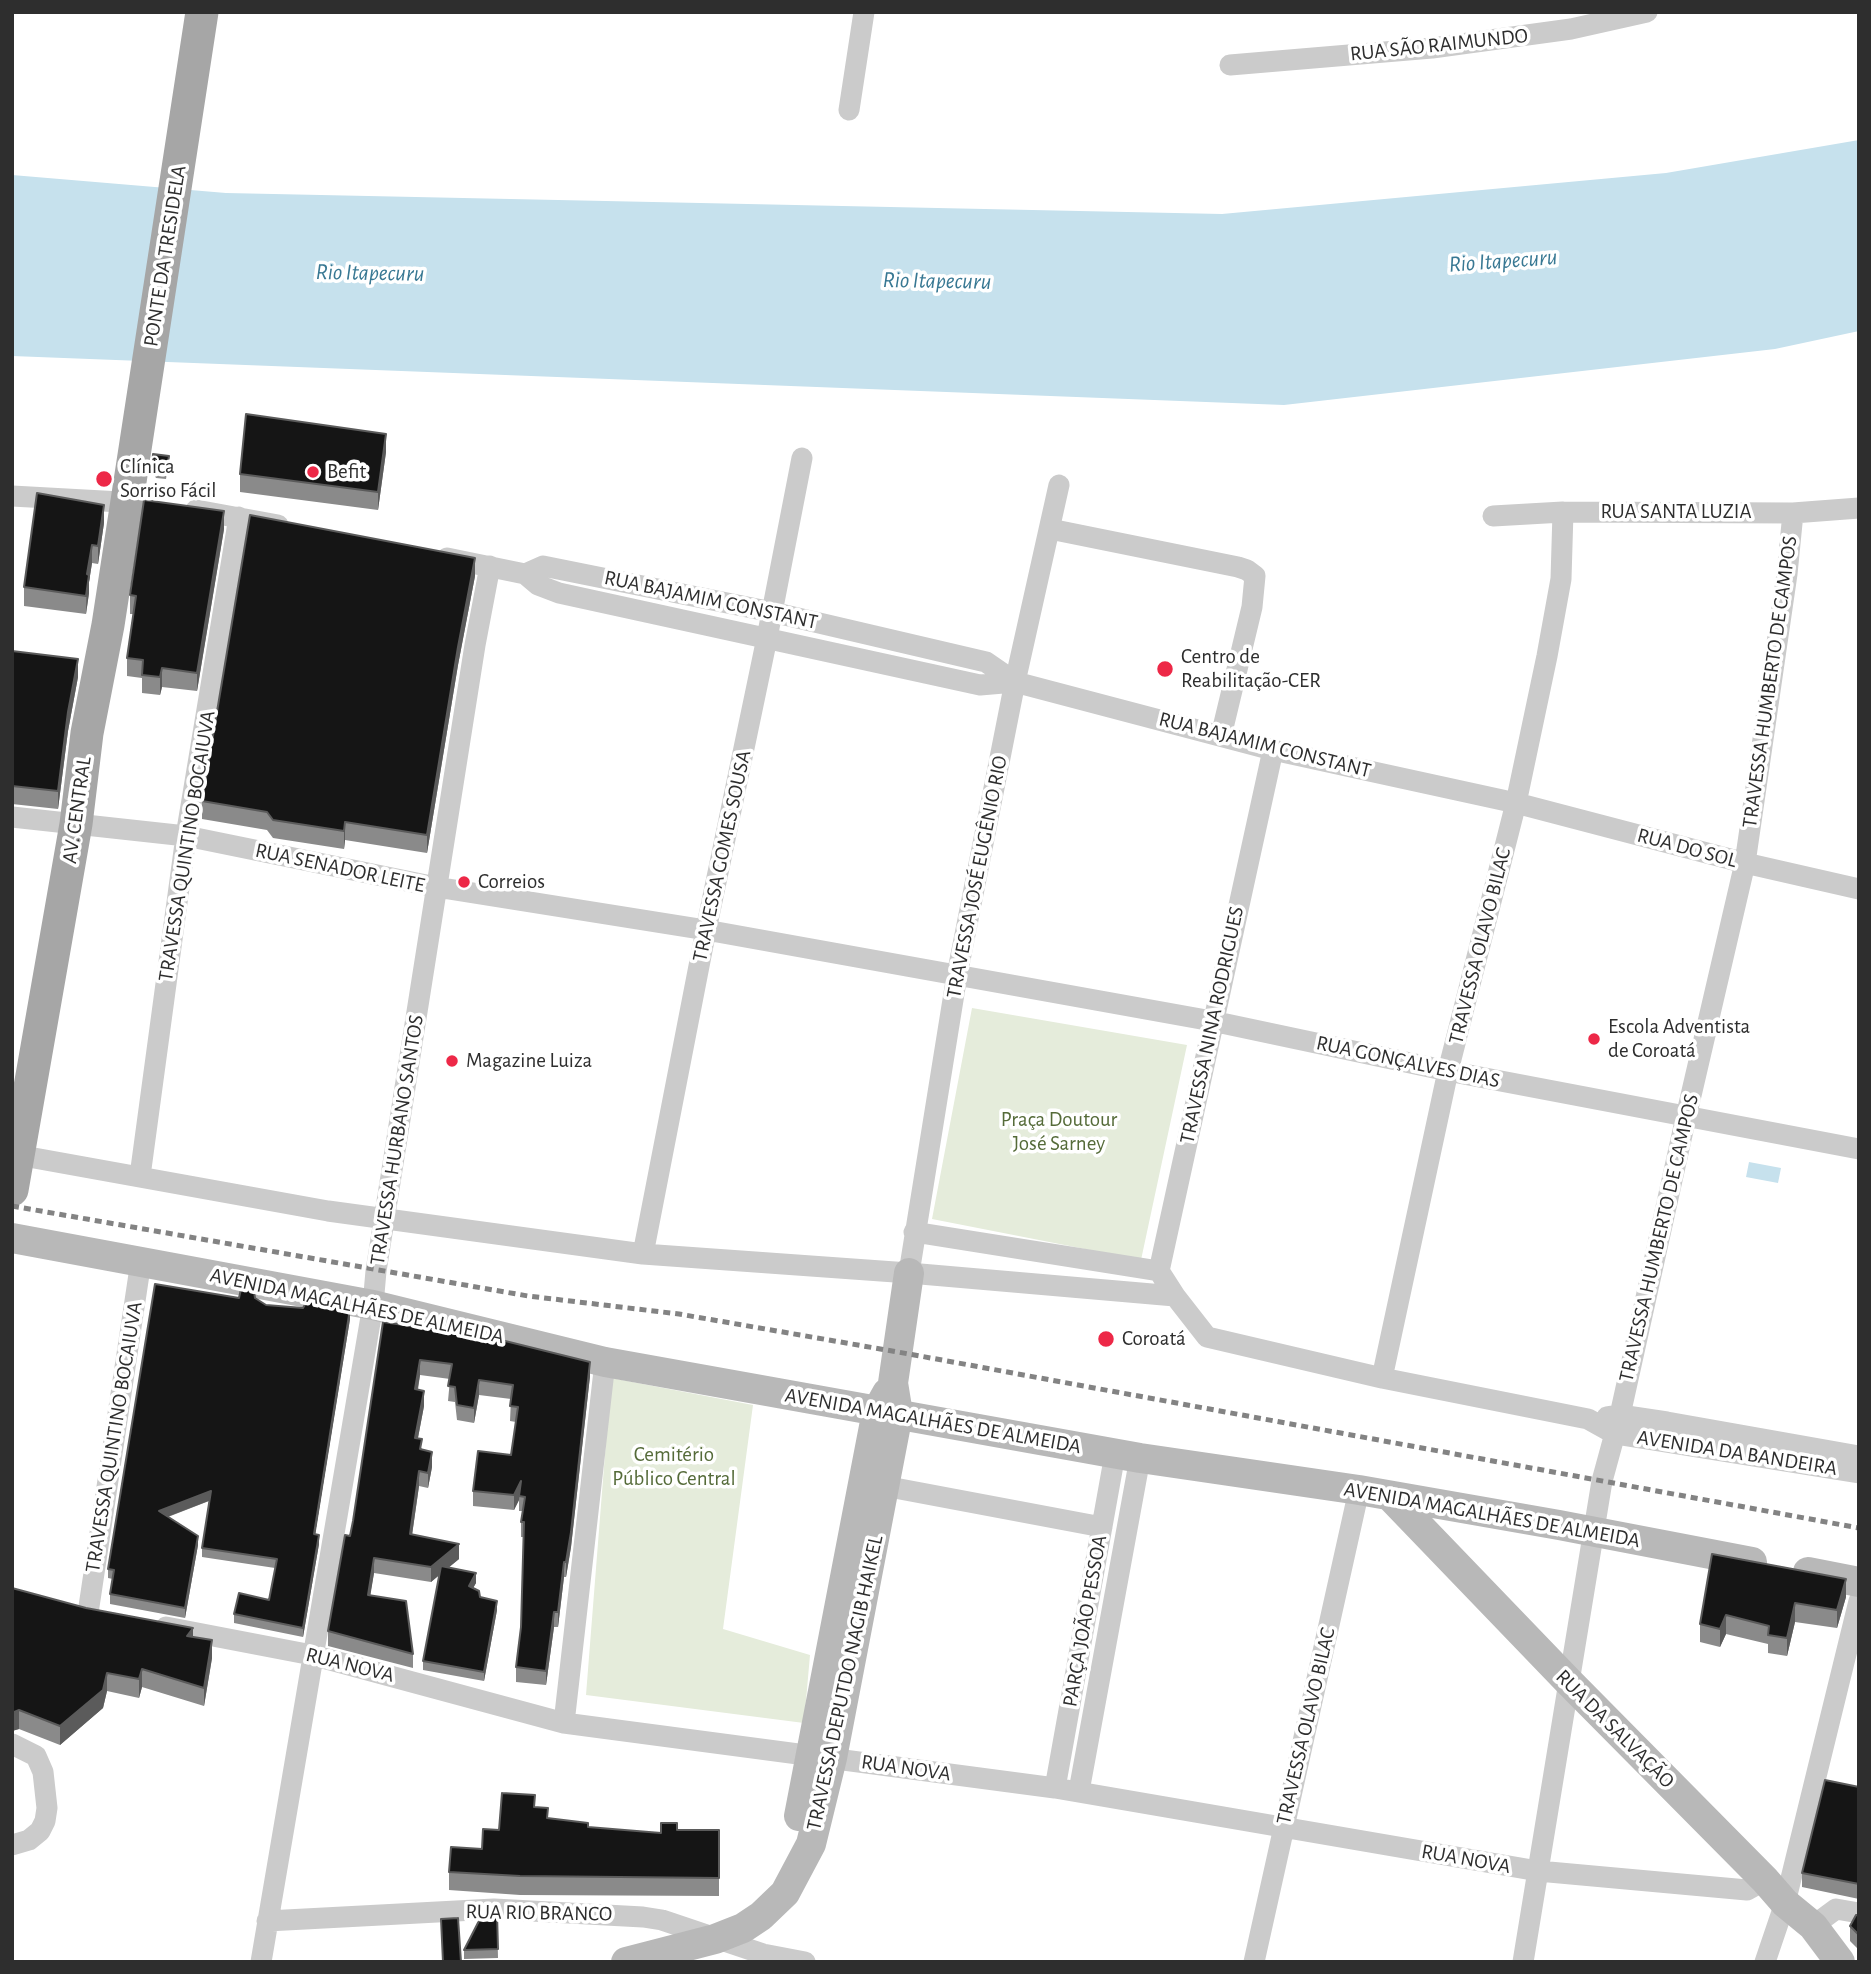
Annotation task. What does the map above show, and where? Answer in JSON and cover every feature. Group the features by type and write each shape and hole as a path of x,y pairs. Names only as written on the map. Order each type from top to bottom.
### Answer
{"main road":[{"name":"PONTE DA TRESIDELA","path":"137,430 202,12"},
{"name":"AV. CENTRAL","path":"12,1190 76,824 137,430"}],"street":[{"path":"849,110 863,12"},
{"name":"RUA SÃO RAIMUNDO","path":"1230,65 1432,48 1570,21 1647,12"},
{"name":"TRAVESSA GOMES SOUSA","path":"643,1254 802,458"},
{"name":"TRAVESSA JOSÉ EUGÊNIO RIO","path":"909,1273 957,975 1015,682 1059,485"},
{"path":"12,496 167,506 292,527"},
{"name":"RUA SANTA LUZIA","path":"1493,516 1563,512 1793,513 1859,508"},
{"name":"TRAVESSA OLAVO BILAC","path":"1382,1378 1448,1071 1516,803 1557,607 1561,579 1563,512"},
{"name":"TRAVESSA HUMBERTO DE CAMPOS","path":"1523,1962 1602,1481 1618,1424 1745,863 1787,574 1793,513"},
{"name":"TRAVESSA QUINTINO BOCAIUVA","path":"140,1176 186,836 239,517"},
{"path":"1050,529 1238,567 1255,576 1221,736"},
{"name":"RUA BAJAMIM CONSTANT","path":"424,553 524,574 538,585 559,593 980,685 1015,682 1273,750 1516,803"},
{"name":"TRAVESSA HURBANO SANTOS","path":"261,1962 373,1305 376,1271 436,887 475,645 491,566"},
{"name":"RUA BAJAMIM CONSTANT","path":"524,574 543,566 772,612 986,662 1015,682"},
{"name":"TRAVESSA NINA RODRIGUES","path":"1159,1271 1273,750"},
{"name":"RUA DO SOL","path":"1516,803 1745,863 1859,889"},
{"name":"RUA SENADOR LEITE","path":"12,817 186,836 436,887 706,930 957,975"},
{"name":"RUA GONÇALVES DIAS","path":"957,975 1212,1021 1448,1071 1859,1149"},
{"path":"16,1155 384,1219 643,1254 1175,1296"},
{"path":"914,1233 1159,1271 1207,1337 1382,1378 1618,1424"},
{"name":"AVENIDA MAGALHÃES DE ALMEIDA","path":"12,1238 373,1305 605,1362 1128,1456 1359,1490 1859,1582"},
{"name":"TRAVESSA QUINTINO BOCAIUVA","path":"88,1613 141,1261"},
{"name":"TRAVESSA DEPUTDO NAGIB HAIKEL","path":"822,1756 887,1413 909,1273"},
{"path":"564,1723 605,1362"},
{"name":"TRAVESSA DEPUTDO NAGIB HAIKEL","path":"626,1962 709,1936 763,1896 788,1856 822,1756 884,1486 887,1413"},
{"name":"AVENIDA DA BANDEIRA","path":"1618,1424 1859,1456"},
{"name":"AVENIDA DA BANDEIRA","path":"1618,1424 1859,1473"},
{"name":"PARÇA JOÃO PESSOA","path":"1055,1787 1102,1527 1128,1456"},
{"name":"PARÇA JOÃO PESSOA","path":"1079,1791 1128,1456"},
{"path":"884,1486 1102,1527"},
{"name":"TRAVESSA OLAVO BILAC","path":"1254,1962 1359,1490"},
{"name":"RUA DA SALVAÇÃO","path":"1390,1496 1765,1880 1784,1903 1813,1926 1840,1962"},
{"path":"1765,1962 1784,1903 1859,1601"},
{"path":"63,1606 113,1617"},
{"name":"RUA NOVA","path":"152,1624 312,1655 564,1723 1055,1787 1538,1871 1747,1889 1765,1880"},
{"path":"12,1744 36,1756 43,1772 47,1808 40,1831 29,1840 12,1845"},
{"name":"RUA RIO BRANCO","path":"267,1921 494,1909 643,1917 662,1920 763,1954 805,1962"},
{"path":"1813,1926 1836,1909 1859,1913"}],"green space":[{"name":"Praça Doutour José Sarney","path":"972,1008 1187,1045 1141,1260 932,1219"},
{"name":"Cemitério Público Central","path":"611,1378 753,1405 723,1629 810,1655 804,1723 586,1695"}],"water":[{"name":"Rio Itapecuru","path":"1859,140 1859,331 1775,349 1284,405 12,356 12,175 226,193 1222,214 1666,173"},
{"path":"1749,1162 1781,1168 1778,1183 1746,1177"}],"building":[{"name":"Befit","path":"246,414 386,434 378,492 240,474"},
{"path":"153,454 169,456 166,475 156,473 152,467"},
{"path":"37,493 104,505 98,546 92,545 86,596 24,587"},
{"path":"144,500 224,511 197,673 162,668 160,677 142,675 143,660 127,658 136,596 130,595"},
{"path":"250,515 475,558 427,835 345,822 344,831 273,820 267,812 202,801"},
{"path":"12,651 78,659 58,791 12,786"},
{"path":"155,1284 239,1298 241,1289 254,1291 255,1298 266,1305 303,1308 307,1301 350,1309 314,1534 319,1535 303,1628 234,1614 239,1593 269,1600 277,1559 202,1548 211,1491 159,1511 198,1536 185,1608 110,1594 114,1570 108,1569"},
{"path":"383,1322 493,1338 590,1362 571,1532 558,1612 554,1612 546,1671 516,1667 521,1627 524,1522 521,1522 525,1497 519,1496 521,1481 514,1495 473,1491 478,1451 511,1455 518,1407 510,1406 513,1385 479,1380 474,1408 457,1405 455,1387 448,1386 452,1364 420,1360 415,1389 424,1391 415,1438 422,1439 420,1449 432,1452 428,1473 419,1471 410,1534 459,1544 431,1567 374,1558 368,1595 406,1601 413,1654 328,1631 345,1535 350,1536 353,1521"},
{"path":"1712,1554 1846,1579 1837,1610 1795,1603 1787,1638 1768,1635 1769,1626 1726,1615 1720,1629 1700,1624"},
{"path":"441,1566 476,1573 469,1586 479,1591 480,1597 497,1601 484,1672 423,1661"},
{"path":"12,1588 86,1608 193,1628 187,1636 212,1640 204,1688 142,1669 139,1679 107,1673 103,1690 60,1726 19,1710 12,1713"},
{"path":"1825,1780 1859,1787 1859,1884 1802,1873"},
{"path":"502,1793 535,1795 534,1807 548,1808 547,1818 588,1823 588,1827 661,1833 661,1823 677,1823 677,1830 719,1830 719,1878 520,1876 449,1872 451,1847 482,1849 483,1829 499,1830"},
{"path":"483,1913 497,1913 498,1949 464,1950"},
{"path":"1856,1915 1859,1915 1859,1935 1850,1926"},
{"path":"458,1918 461,1962 443,1962 441,1919"}],"railway":[{"path":"12,1206 528,1296 679,1314 898,1352 1859,1528"}],"place":[{"name":"Befit","path":"313,472"},
{"name":"Clínica Sorriso Fácil","path":"104,479"},
{"name":"Centro de Reabilitação-CER","path":"1165,669"},
{"name":"Correios","path":"464,882"},
{"name":"Escola Adventista de Coroatá","path":"1594,1039"},
{"name":"Magazine Luiza","path":"452,1061"},
{"name":"Coroatá","path":"1106,1339"}]}
